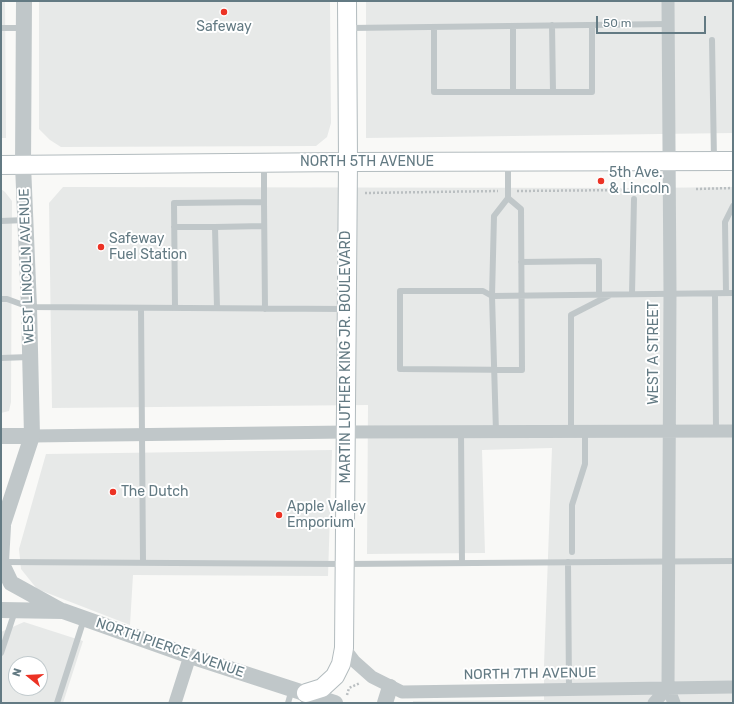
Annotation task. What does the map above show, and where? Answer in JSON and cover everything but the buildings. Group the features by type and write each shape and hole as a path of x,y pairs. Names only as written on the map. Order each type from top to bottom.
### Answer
{"main road":[{"name":"MARTIN LUTHER KING JR. BOULEVARD","path":"295,695 322,688 335,676 341,664 344,648 348,162 347,1"},
{"name":"NORTH 5TH AVENUE","path":"1,165 348,162 733,162"}],"street":[{"name":"WEST LINCOLN AVENUE","path":"24,1 23,165 29,307 32,436 2,528 1,562 11,583 63,611"},
{"name":"WEST A STREET","path":"668,1 670,293 668,688 674,703"},
{"path":"1,436 346,432 733,431"},
{"name":"NORTH PIERCE AVENUE","path":"8,610 63,611 295,695 341,699"},
{"name":"NORTH 7TH AVENUE","path":"344,648 354,661 372,677 402,692 733,687"},
{"path":"175,703 190,656"},
{"path":"385,703 390,687"},
{"path":"654,703 668,688"}],"lane":[{"path":"347,28 668,24"},
{"path":"552,25 553,92"},
{"path":"434,27 434,92 592,92 592,25"},
{"path":"513,26 513,92"},
{"path":"1,28 24,28"},
{"path":"712,40 714,162"},
{"path":"496,432 492,296 494,216 508,198 508,162"},
{"path":"264,163 265,309"},
{"path":"508,198 521,210 521,295 522,370 400,369 400,291 483,291 492,296 521,295 670,293 733,293"},
{"path":"632,294 634,199"},
{"path":"175,308 174,203 264,202"},
{"path":"726,293 725,222 733,206"},
{"path":"1,222 26,220"},
{"path":"174,227 264,226"},
{"path":"215,227 217,308"},
{"path":"521,262 599,261 599,294"},
{"path":"571,432 571,315 612,294"},
{"path":"715,294 716,431"},
{"path":"1,299 7,299 29,307 347,310"},
{"path":"141,308 143,562"},
{"path":"1,358 30,357"},
{"path":"461,432 462,563"},
{"path":"572,552 572,505 584,464 585,432"},
{"path":"1,562 345,564 733,560"},
{"path":"568,562 569,689"},
{"path":"1,653 8,610"},
{"path":"57,703 84,619"}],"path":[{"path":"696,189 733,188"},
{"path":"341,699 349,688 360,682"}],"shaded area":[{"path":"1,1 5,1 6,138 1,138"},
{"path":"39,1 330,1 331,123 327,137 316,146 61,147 50,140 39,129"},
{"path":"366,1 733,1 733,133 366,138"},
{"path":"63,187 733,187 733,703 413,703 413,701 544,700 552,448 482,450 485,553 367,554 368,405 52,408 49,203"},
{"path":"1,189 12,201 11,402 9,411 1,413"},
{"path":"332,450 328,576 133,575 130,625 37,589 21,569 19,549 46,454"},
{"path":"24,622 83,641 63,703 1,703 1,632"}],"place":[{"name":"Safeway","path":"224,12"},
{"name":"5th Ave. & Lincoln","path":"601,181"},
{"name":"Safeway Fuel Station","path":"101,247"},
{"name":"The Dutch","path":"113,492"},
{"name":"Apple Valley Emporium","path":"279,515"}]}
